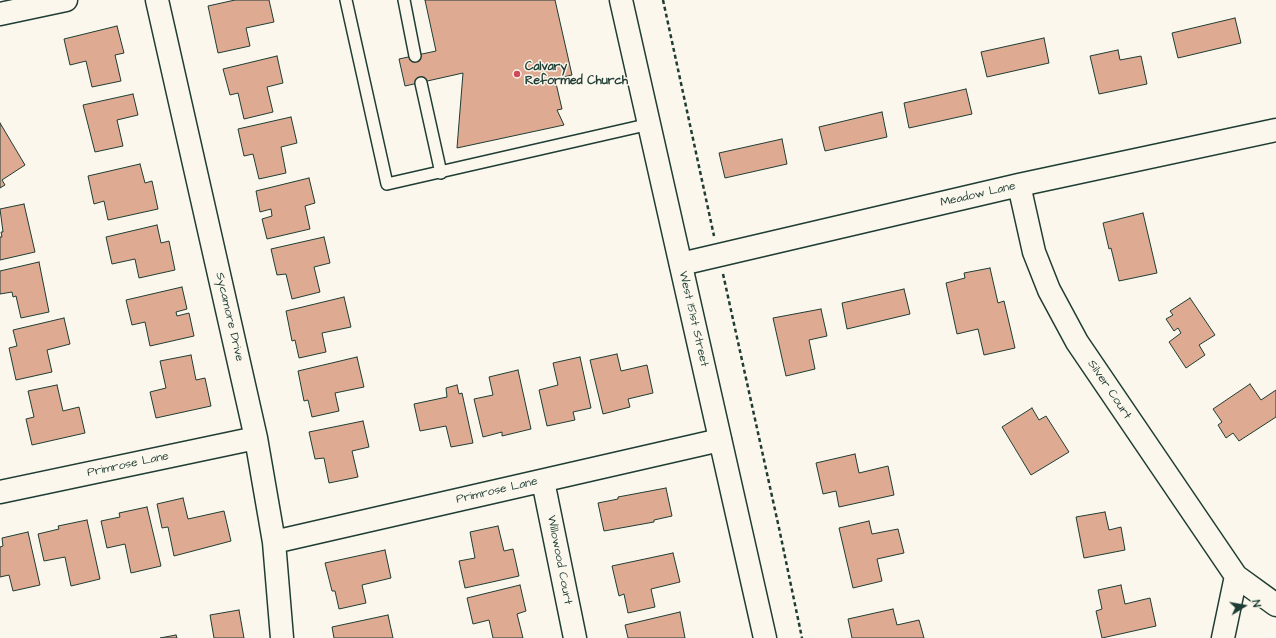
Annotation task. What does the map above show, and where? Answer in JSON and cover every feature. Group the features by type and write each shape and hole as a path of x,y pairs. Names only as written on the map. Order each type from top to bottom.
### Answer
{"street":[{"path":"0,14 66,0"},
{"name":"Sycamore Drive","path":"157,0 256,438 274,542 282,638"},
{"name":"West 151st Street","path":"621,0 764,638"},
{"name":"Meadow Lane","path":"681,264 1019,185 1276,130"},
{"name":"Silver Court","path":"1019,185 1034,252 1049,290 1077,342 1236,576 1276,605"},
{"name":"Primrose Lane","path":"0,492 256,438"},
{"name":"Primrose Lane","path":"274,542 720,440"},
{"name":"Willowood Court","path":"543,481 575,638"},
{"path":"1223,638 1236,576"}],"lane":[{"path":"346,0 387,184 441,173 650,124"},
{"path":"404,0 415,56"},
{"path":"421,83 441,173"}],"path":[{"path":"663,0 802,638"}],"building":[{"path":"235,0 269,0 274,22 246,28 250,46 218,53 208,6"},
{"name":"Calvary Reformed Church","path":"425,0 555,0 572,75 555,79 562,109 557,110 564,125 457,148 463,73 405,86 399,59 436,51"},
{"path":"1235,18 1241,43 1178,58 1172,33"},
{"path":"117,26 124,53 115,55 121,81 92,87 86,61 70,65 64,39"},
{"path":"1044,38 1049,63 987,77 981,52"},
{"path":"1118,50 1120,60 1141,56 1147,84 1099,94 1090,56"},
{"path":"277,56 283,83 267,87 273,112 244,119 238,93 230,95 223,69"},
{"path":"966,89 972,114 909,128 904,103"},
{"path":"133,94 138,115 117,120 123,146 95,152 83,105"},
{"path":"882,112 887,137 825,151 819,127"},
{"path":"291,117 297,143 281,147 286,173 259,179 253,154 244,156 238,129"},
{"path":"0,123 25,165 2,180 5,185 0,188"},
{"path":"782,139 787,164 725,178 719,153"},
{"path":"140,164 145,183 152,181 158,209 108,220 104,201 94,204 88,176"},
{"path":"309,178 315,203 305,206 310,229 267,239 262,219 272,216 271,209 260,212 256,191"},
{"path":"24,204 35,252 0,260 0,237 2,237 1,232 3,232 0,209"},
{"path":"1143,213 1157,273 1119,281 1103,223"},
{"path":"157,225 161,243 169,241 175,270 139,278 135,259 112,264 106,237"},
{"path":"324,237 330,263 314,267 320,292 292,299 286,274 277,275 271,249"},
{"path":"39,262 49,312 21,318 16,296 13,297 12,292 0,294 0,271"},
{"path":"990,268 998,303 1004,301 1015,348 984,355 978,329 957,334 946,283 965,278 964,273"},
{"path":"182,287 187,309 176,312 177,316 189,313 194,336 150,346 145,322 132,325 126,300"},
{"path":"904,289 910,314 847,329 842,303"},
{"path":"344,297 351,327 322,333 326,352 299,358 295,340 292,341 286,311"},
{"path":"1190,298 1215,335 1199,345 1205,355 1186,368 1169,342 1181,333 1178,328 1174,331 1166,319 1173,315 1170,311"},
{"path":"821,309 827,336 809,340 815,369 786,376 773,318"},
{"path":"64,318 70,344 47,350 52,372 16,380 9,348 17,346 13,330"},
{"path":"617,354 621,371 647,365 653,393 628,399 630,407 603,414 590,360"},
{"path":"191,355 196,380 205,378 211,406 156,418 150,392 166,388 160,361"},
{"path":"357,357 364,387 335,393 339,411 312,417 308,400 304,401 298,371"},
{"path":"580,357 591,408 573,412 575,420 547,426 539,390 558,385 553,363"},
{"path":"518,370 531,429 502,436 502,432 483,437 474,399 493,395 489,377"},
{"path":"1250,384 1261,400 1276,390 1276,417 1239,441 1233,433 1226,438 1218,425 1222,422 1213,409"},
{"path":"57,385 63,411 79,407 85,433 32,445 26,419 34,417 28,391"},
{"path":"457,385 459,394 462,393 473,443 451,447 446,426 420,431 414,404 447,397 446,388"},
{"path":"1032,408 1039,420 1046,416 1069,452 1031,475 1002,427"},
{"path":"363,421 369,447 352,451 358,477 329,483 324,458 315,459 309,432"},
{"path":"855,454 859,473 888,466 894,495 839,507 836,491 823,494 816,463"},
{"path":"666,488 672,516 654,520 654,522 604,531 598,503 618,499 618,497"},
{"path":"183,498 188,519 224,511 231,541 174,556 168,527 162,528 157,504"},
{"path":"147,507 161,566 131,573 125,544 107,548 101,521 120,517 119,513"},
{"path":"1105,512 1109,530 1121,527 1125,550 1084,558 1076,517"},
{"path":"87,520 100,579 71,586 65,557 44,561 38,534 59,529 58,526"},
{"path":"869,521 872,534 898,529 904,553 877,559 882,581 853,588 839,528"},
{"path":"498,526 504,551 513,549 519,576 465,588 459,561 475,558 470,532"},
{"path":"28,532 40,585 13,591 9,575 0,577 0,547 3,546 2,538"},
{"path":"385,550 391,578 362,585 366,603 339,609 335,591 332,591 325,563"},
{"path":"673,553 680,582 651,589 655,607 628,613 624,594 619,596 612,566"},
{"path":"520,585 526,611 517,614 523,638 493,638 489,620 473,624 467,598"},
{"path":"1121,585 1125,604 1150,598 1156,626 1102,638 1096,611 1102,609 1098,590"},
{"path":"893,609 897,625 919,620 924,638 852,638 848,619"},
{"path":"239,610 244,638 214,638 210,615"},
{"path":"680,612 685,638 628,638 625,625"},
{"path":"388,615 393,638 334,638 332,627"},
{"path":"176,635 177,638 160,638"}],"place":[{"name":"Calvary Reformed Church","path":"517,74"}]}
